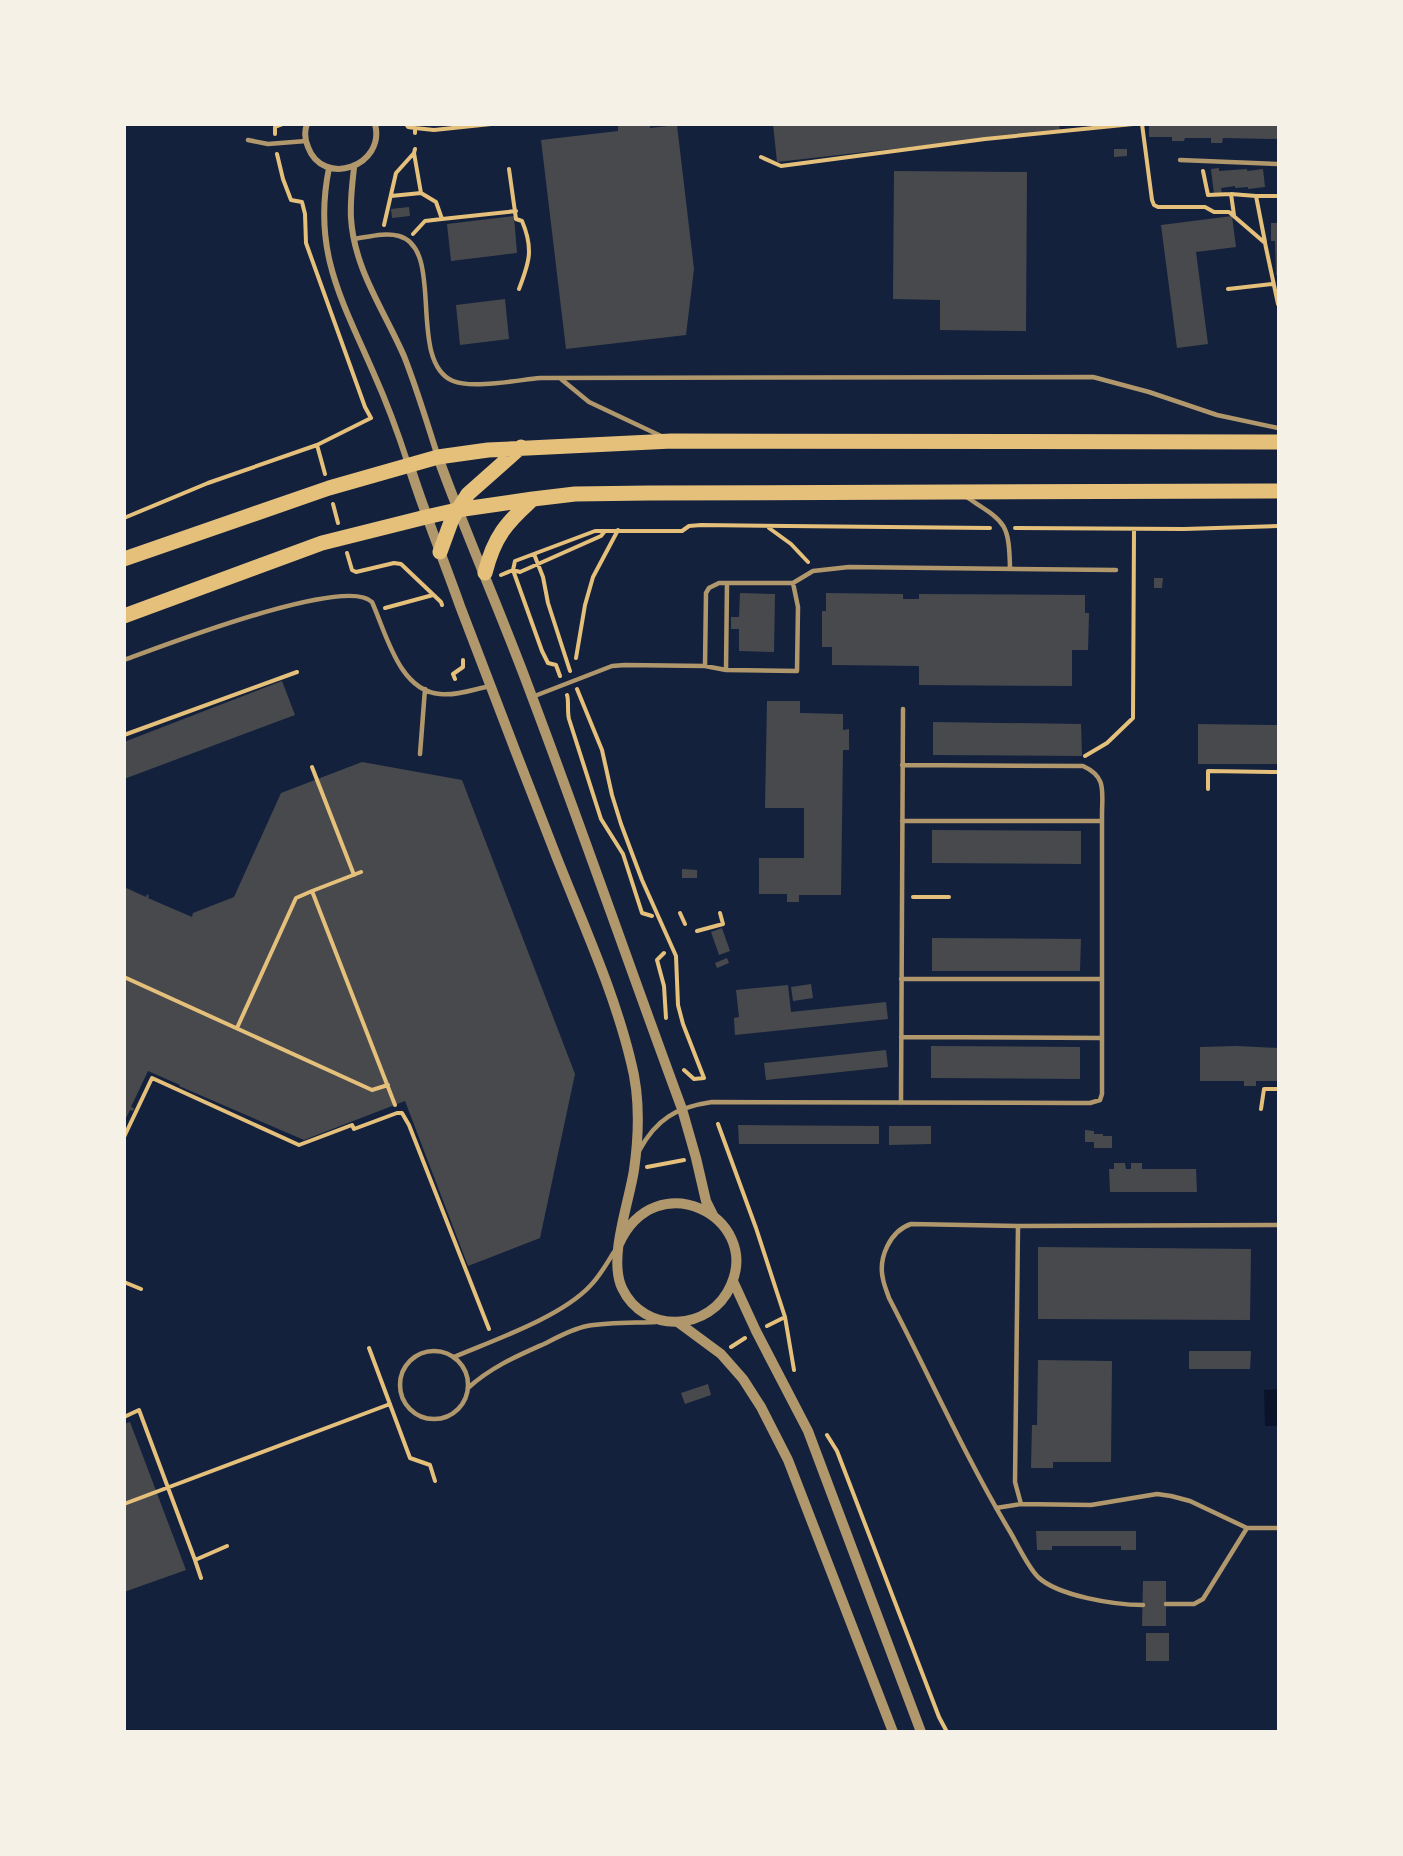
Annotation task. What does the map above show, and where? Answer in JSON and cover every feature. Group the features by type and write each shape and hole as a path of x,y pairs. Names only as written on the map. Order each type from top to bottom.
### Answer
{"main road":[{"path":"124,559 329,488 409,464 438,457 521,447 672,441 1278,442"},
{"path":"440,552 452,519 468,494 521,447"},
{"path":"124,616 322,543 457,510 533,499 615,493 1278,491"},
{"path":"485,573 500,532 533,499"}],"street":[{"path":"307,124 306,141 310,153 318,162 329,168 341,170 354,168 365,161 373,151 377,139 375,124"},
{"path":"329,168 323,225 330,266 385,397 426,517 618,1016 633,1067 636,1091 635,1163 616,1258 617,1273 625,1293 639,1310 664,1322 679,1323 706,1314 727,1294 733,1281 736,1267 733,1245 723,1226 701,1208 673,1203 658,1205 645,1211 634,1220 625,1231 619,1244"},
{"path":"354,168 351,203 354,239 368,282 408,367 457,510 485,573 532,697 682,1109 706,1201 713,1216"},
{"path":"733,1281 808,1431 921,1731"},
{"path":"679,1323 721,1354 743,1379 761,1407 788,1460 892,1731"}],"lane":[{"path":"248,140 268,144 306,141"},
{"path":"1180,160 1278,164"},
{"path":"354,239 385,235 399,236 408,240 414,247 419,258 430,345 435,364 440,372 455,382 466,384 540,378 1093,377 1149,392 1217,415 1278,428"},
{"path":"561,379 589,402 672,441"},
{"path":"957,492 997,517 1006,528 1010,568"},
{"path":"705,666 706,593 719,583 793,583 813,571 849,567 1116,570"},
{"path":"726,670 727,583"},
{"path":"532,697 612,666 705,666 726,670 797,671 798,607 793,583"},
{"path":"124,660 280,606 355,595 368,597 376,610 401,669 409,679 425,689 440,694 490,686"},
{"path":"420,754 425,689"},
{"path":"901,1103 903,709"},
{"path":"635,1163 652,1129 665,1118 682,1109 712,1102 1096,1102 1100,1100 1102,1094 1102,784 1097,774 1083,766 902,765"},
{"path":"902,821 1102,821"},
{"path":"901,979 1102,980"},
{"path":"901,1037 1102,1038"},
{"path":"1143,1605 1120,1605 1105,1602 1050,1585 1037,1575 996,1508 890,1298 882,1278 884,1256 892,1238 901,1228 910,1224 1278,1225"},
{"path":"1018,1226 1015,1482 1021,1504"},
{"path":"454,1357 544,1317 574,1301 591,1286 619,1244"},
{"path":"468,1388 497,1366 566,1333 584,1327 664,1322"},
{"path":"428,1351 446,1353 454,1357 462,1365 467,1376 466,1397 455,1413 446,1417 426,1418 416,1414 403,1399 400,1389 400,1378 410,1360 428,1351"},
{"path":"996,1508 1021,1504 1091,1505 1157,1494 1190,1502 1246,1528 1278,1528"},
{"path":"1166,1604 1194,1604 1203,1599 1246,1528"}],"path":[{"path":"275,135 275,127 283,124"},
{"path":"406,124 415,130 491,124"},
{"path":"761,157 781,166 985,138 1133,124"},
{"path":"1142,124 1154,205 1184,208 1205,207 1214,212 1229,212 1265,243"},
{"path":"385,235 384,223 396,173 415,151 421,193"},
{"path":"277,157 291,200 302,202"},
{"path":"1202,161 1208,195 1278,196"},
{"path":"509,169 516,219 522,221 526,229 529,262 519,290"},
{"path":"391,196 421,193 436,202 442,219"},
{"path":"1231,194 1234,216"},
{"path":"1257,196 1278,304"},
{"path":"408,240 425,221 516,211"},
{"path":"1228,289 1273,284"},
{"path":"124,518 208,483 317,445 371,418"},
{"path":"317,445 352,570 356,572 394,563 401,564 441,602 445,612"},
{"path":"560,677 556,665 548,663 542,651 510,571 515,561 595,531 682,531 689,526 701,525 1134,529 1245,529 1278,526"},
{"path":"768,527 804,556 813,571"},
{"path":"1083,759 1107,743 1132,718 1134,529"},
{"path":"510,571 520,572 601,536 606,530"},
{"path":"576,658 585,605 593,577 618,530"},
{"path":"534,554 570,672"},
{"path":"376,610 434,595"},
{"path":"455,680 453,674 465,663 460,653"},
{"path":"124,735 297,672"},
{"path":"577,689 602,750 621,824 642,880 676,956 678,1005 704,1078 694,1080 680,1063"},
{"path":"567,694 566,708 601,819 623,854 642,913 651,916"},
{"path":"312,767 354,875"},
{"path":"1208,789 1208,771 1278,771"},
{"path":"237,1028 296,898 361,872"},
{"path":"312,891 395,1105"},
{"path":"913,897 949,897"},
{"path":"680,913 685,924"},
{"path":"697,932 723,924 720,914"},
{"path":"663,953 657,960 664,986 667,1027"},
{"path":"124,977 372,1090 388,1085"},
{"path":"124,1137 152,1078 299,1145 352,1125 354,1129 402,1113 409,1125 489,1329"},
{"path":"1261,1109 1264,1089 1278,1089"},
{"path":"718,1124 785,1317 795,1375"},
{"path":"635,1163 655,1166 696,1158"},
{"path":"124,1282 141,1289"},
{"path":"729,1348 747,1337"},
{"path":"369,1348 410,1458 430,1465 435,1481"},
{"path":"124,1504 390,1404"},
{"path":"124,1417 139,1410 201,1578"},
{"path":"824,1429 837,1451 939,1717 947,1731"},
{"path":"195,1560 227,1546"}],"water":[{"path":"1278,1389 1278,1426 1265,1426 1264,1390"}],"building":[{"path":"618,124 650,124 650,128 677,125 694,269 686,335 566,349 541,140 618,131"},
{"path":"773,124 1059,124 1060,130 777,162"},
{"path":"1149,124 1278,124 1278,139 1223,138 1222,143 1211,143 1211,138 1185,138 1184,141 1172,141 1172,137 1149,137"},
{"path":"1114,149 1127,149 1127,156 1114,157"},
{"path":"1219,168 1219,171 1263,169 1265,187 1248,189 1248,187 1235,188 1235,186 1221,188 1222,193 1214,194 1211,169"},
{"path":"894,171 1027,172 1026,331 940,330 940,300 893,299"},
{"path":"409,207 410,216 392,218 391,209"},
{"path":"514,216 517,253 451,261 447,224"},
{"path":"1232,216 1236,247 1196,252 1208,344 1177,348 1161,225"},
{"path":"1271,223 1278,223 1278,275 1276,275 1275,241 1271,241"},
{"path":"505,299 509,339 460,345 456,305"},
{"path":"1154,578 1163,578 1162,588 1154,588"},
{"path":"740,593 775,594 774,652 739,651 739,629 731,629 731,617 739,617"},
{"path":"826,593 903,594 903,599 919,599 919,594 1085,595 1085,613 1089,613 1088,650 1072,650 1072,686 919,685 919,666 832,665 832,647 822,647 822,611 826,611"},
{"path":"282,681 295,715 124,779 124,742"},
{"path":"767,701 800,701 800,713 843,714 843,730 849,729 849,750 843,750 841,895 799,895 799,902 787,902 787,894 759,894 759,858 804,858 804,808 765,808"},
{"path":"933,722 1081,724 1082,756 933,755"},
{"path":"1198,724 1278,725 1278,764 1198,764"},
{"path":"362,762 462,780 575,1074 540,1238 468,1266 405,1101 304,1140 148,1071 131,1107 134,1108 133,1111 130,1110 124,1122 124,887 146,897 147,894 148,898 192,917 193,913 234,897 281,793"},
{"path":"932,830 1081,831 1081,864 932,863"},
{"path":"682,869 697,870 697,878 682,878"},
{"path":"722,928 730,951 719,955 711,932"},
{"path":"932,938 1081,939 1080,971 932,971"},
{"path":"727,958 729,963 717,968 715,963"},
{"path":"811,984 813,998 793,1001 791,987"},
{"path":"788,985 791,1012 886,1002 888,1019 735,1035 734,1018 739,1017 736,990"},
{"path":"931,1046 1080,1047 1080,1079 931,1078"},
{"path":"1200,1047 1278,1048 1278,1081 1256,1081 1256,1086 1244,1086 1244,1081 1200,1081"},
{"path":"886,1050 888,1067 766,1080 764,1063"},
{"path":"738,1125 879,1126 879,1144 739,1144"},
{"path":"889,1126 931,1126 931,1144 889,1145"},
{"path":"1085,1130 1094,1131 1094,1134 1103,1134 1103,1136 1112,1136 1112,1148 1094,1148 1094,1142 1085,1142"},
{"path":"1114,1163 1125,1163 1126,1169 1131,1169 1131,1163 1142,1163 1142,1169 1196,1169 1197,1192 1110,1192 1109,1169 1114,1169"},
{"path":"1038,1247 1251,1249 1250,1320 1038,1319"},
{"path":"1189,1351 1251,1351 1250,1369 1189,1369"},
{"path":"1038,1360 1112,1361 1111,1462 1053,1462 1053,1468 1031,1468 1032,1425 1037,1425"},
{"path":"708,1384 711,1395 685,1404 681,1393"},
{"path":"130,1422 186,1570 124,1592 124,1424"},
{"path":"1036,1531 1136,1531 1136,1550 1121,1550 1121,1546 1052,1546 1052,1550 1037,1550"},
{"path":"1143,1581 1166,1581 1166,1626 1142,1626"},
{"path":"1146,1633 1169,1633 1169,1661 1146,1661"}]}
